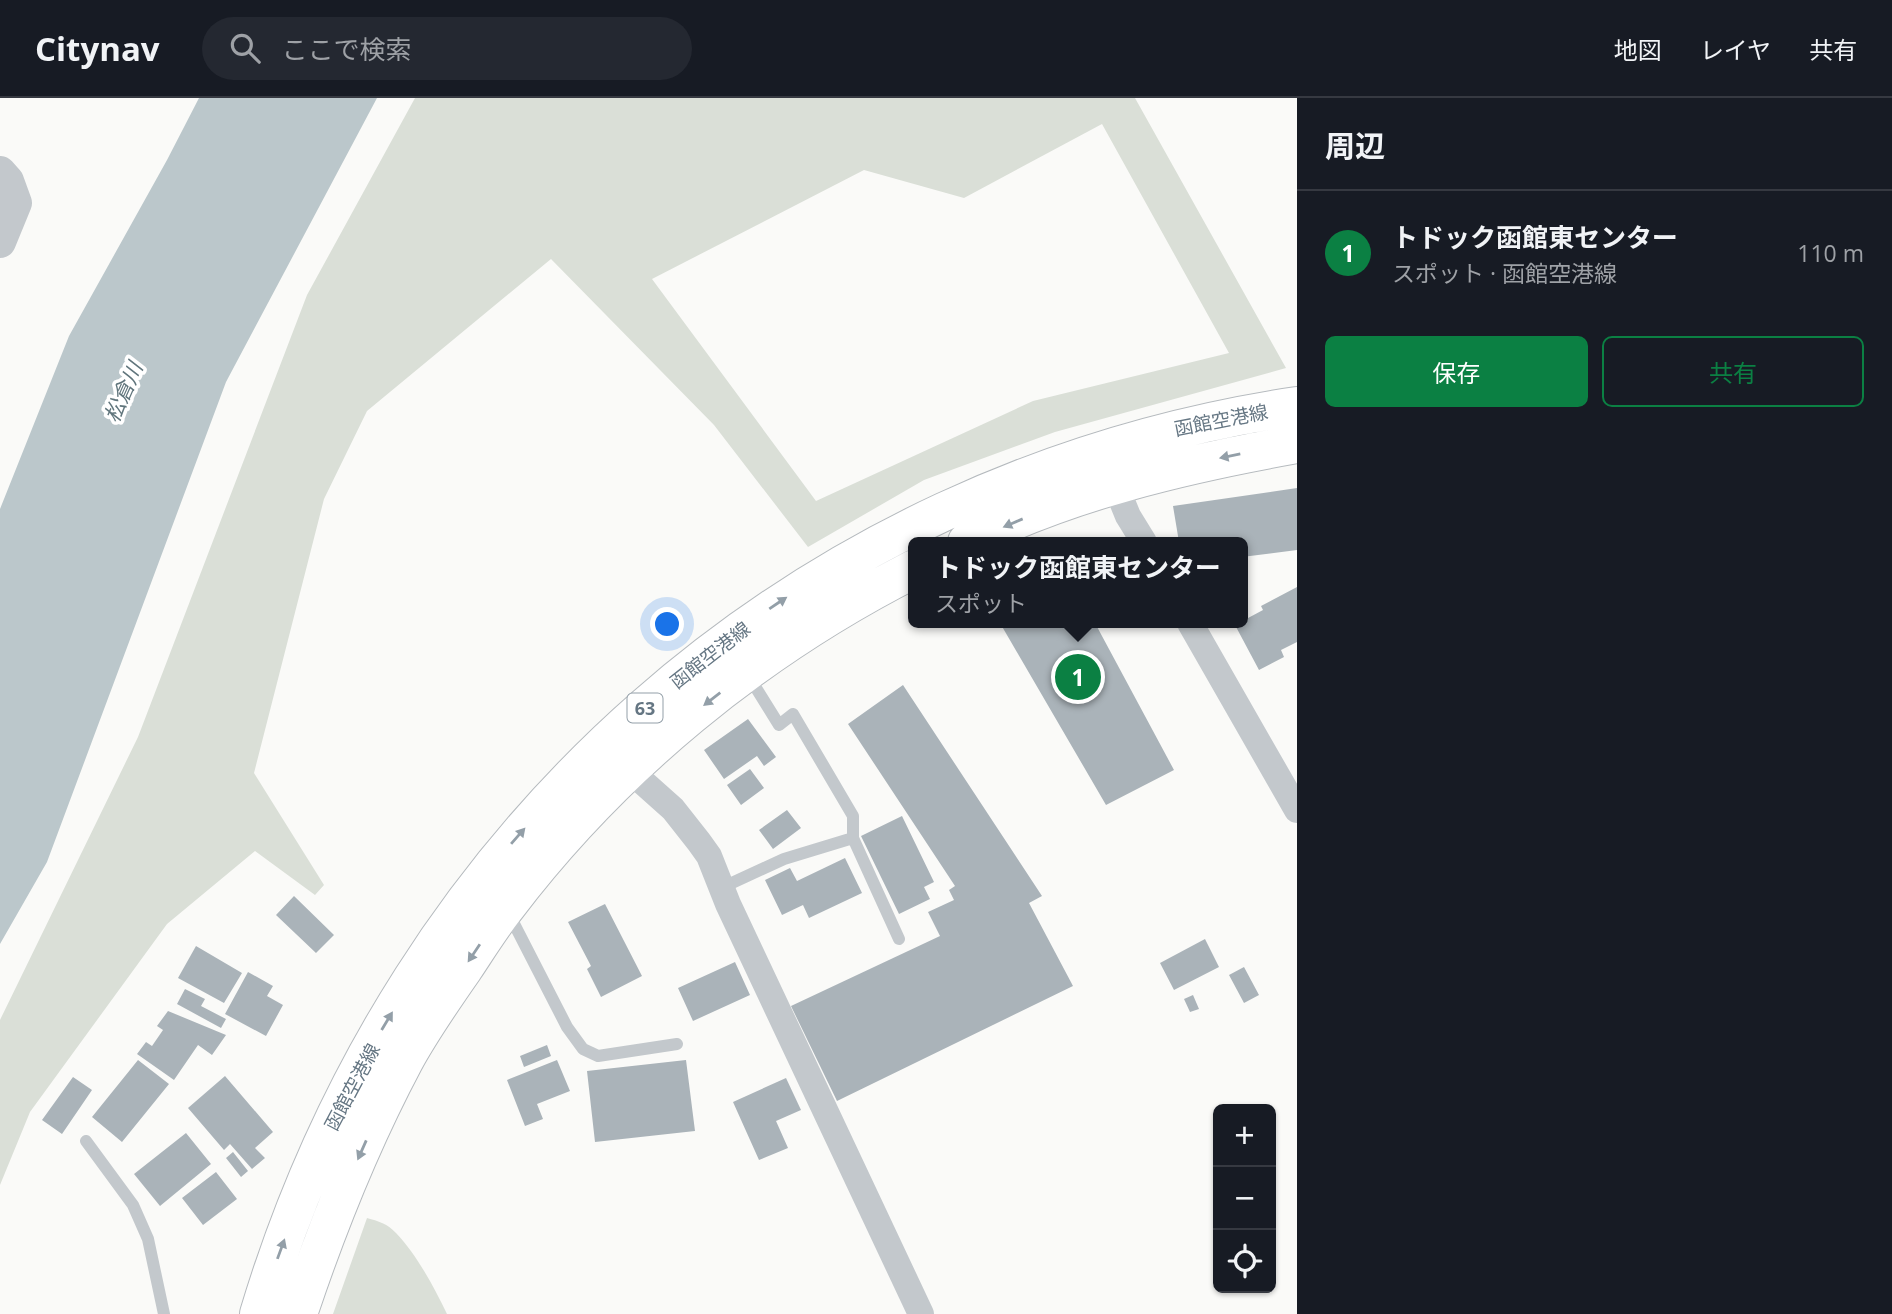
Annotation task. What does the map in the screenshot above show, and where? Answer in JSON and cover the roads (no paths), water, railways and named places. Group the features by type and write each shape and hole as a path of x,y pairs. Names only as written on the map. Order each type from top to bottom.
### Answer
{"main road":[{"name":"函館空港線","path":"979,537 1037,513 1109,468 1214,420 1297,406"},
{"name":"函館空港線","path":"259,1314 303,1190 345,1096 411,982 494,892 567,833 616,758 690,669 735,634 822,575 989,491 1109,468 1227,456 1297,444"},
{"name":"函館空港線","path":"616,758 688,718 747,672 837,612 908,572"},
{"name":"函館空港線","path":"298,1314 331,1220 380,1109 405,1059 436,1008 494,892"}],"street":[{"path":"0,172 8,181 16,203 0,242"},
{"path":"1109,468 1128,516 1141,537"},
{"path":"1193,628 1297,810"},
{"path":"616,758 673,809 709,856 721,888 921,1314"}],"lane":[{"path":"747,672 779,725 793,714 853,816 853,838 899,939"},
{"path":"721,888 784,859 853,838"},
{"path":"494,892 566,1027 583,1049 598,1056 677,1044"},
{"path":"86,1141 133,1205 148,1239 164,1314"}],"water":[{"name":"松倉川","path":"199,98 377,98 226,382 47,862 0,944 0,509 69,336"}],"place":[{"name":"トドック函館東センター","path":"1078,677"}]}
